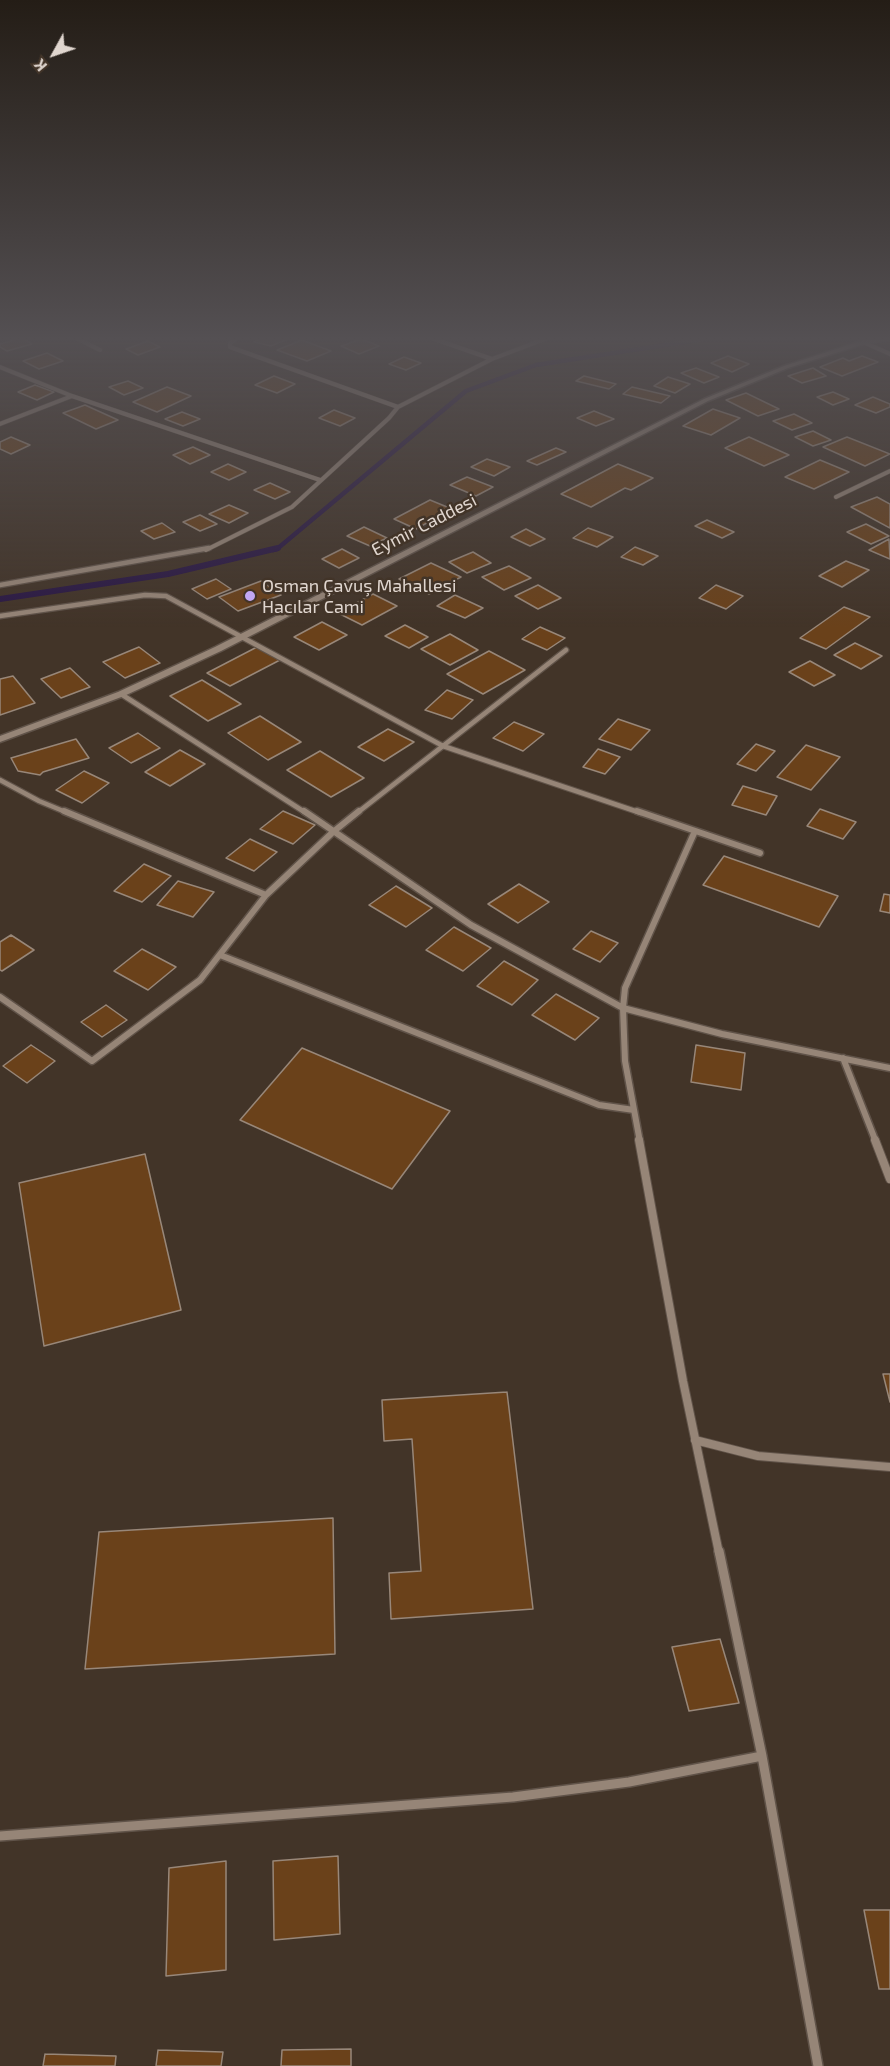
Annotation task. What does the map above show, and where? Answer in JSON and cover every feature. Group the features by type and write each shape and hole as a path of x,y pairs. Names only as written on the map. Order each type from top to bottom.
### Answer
{"main road":[{"name":"Eymir Caddesi","path":"0,739 121,694 242,636 636,435"}],"street":[{"path":"188,435 320,480"},
{"path":"0,585 206,550 292,507 370,435"},
{"path":"836,498 890,471"},
{"path":"0,616 144,595 166,596 443,746 760,853"},
{"path":"0,997 92,1061 200,980 266,895 333,832 566,650"},
{"path":"121,694 293,804 471,925 623,1008 722,1034 890,1068"},
{"path":"0,780 39,801 266,895"},
{"path":"695,831 625,988 623,1008 625,1061 696,1440 762,1756 818,2066"},
{"path":"220,955 599,1105 634,1110"},
{"path":"843,1058 890,1179"},
{"path":"696,1440 758,1456 890,1467"},
{"path":"0,1836 513,1797 629,1782 762,1756"}],"building":[{"path":"822,435 831,440 813,446 795,437"},
{"path":"11,437 30,445 11,454 0,449 0,442"},
{"path":"749,437 789,455 764,466 725,448"},
{"path":"847,437 890,454 865,466 823,447"},
{"path":"193,447 210,455 190,464 173,455"},
{"path":"556,448 566,452 537,465 527,461"},
{"path":"487,459 510,467 494,476 471,467"},
{"path":"820,460 849,472 814,489 785,477"},
{"path":"228,464 246,472 229,480 211,472"},
{"path":"618,464 653,478 631,490 625,488 591,507 561,494"},
{"path":"467,477 493,487 476,496 450,485"},
{"path":"270,483 290,492 275,499 254,490"},
{"path":"877,497 890,504 890,528 851,507"},
{"path":"430,500 452,509 416,529 394,519"},
{"path":"229,505 248,513 229,523 209,514"},
{"path":"200,515 217,524 200,531 183,522"},
{"path":"707,520 734,532 722,538 695,526"},
{"path":"162,523 175,532 154,539 141,531"},
{"path":"866,524 889,536 871,544 847,532"},
{"path":"364,527 387,538 370,546 347,536"},
{"path":"588,528 613,537 597,547 573,538"},
{"path":"526,529 545,539 530,546 511,537"},
{"path":"889,539 890,559 869,550"},
{"path":"635,547 658,556 643,565 621,557"},
{"path":"342,549 359,558 339,568 322,559"},
{"path":"473,552 491,563 467,573 449,562"},
{"path":"846,561 869,570 842,587 819,576"},
{"path":"431,563 461,577 429,594 399,579"},
{"path":"509,566 531,578 504,590 482,577"},
{"path":"216,579 231,589 207,599 192,589"},
{"name":"Osman Çavuş Mahallesi Hacılar Cami","path":"261,581 281,595 238,611 219,597"},
{"path":"538,585 561,598 538,609 515,596"},
{"path":"716,585 743,596 726,609 699,598"},
{"path":"373,594 397,606 362,625 338,613"},
{"path":"455,595 483,608 465,618 437,606"},
{"path":"844,607 870,617 826,649 800,638"},
{"path":"322,622 347,635 319,650 294,637"},
{"path":"405,625 428,637 409,648 385,636"},
{"path":"540,627 565,638 547,650 522,639"},
{"path":"450,634 478,650 450,665 421,649"},
{"path":"855,643 882,656 861,669 834,655"},
{"path":"139,647 160,663 125,678 103,662"},
{"path":"257,647 280,660 230,686 207,673"},
{"path":"489,651 525,670 483,694 447,674"},
{"path":"810,661 835,675 814,686 789,672"},
{"path":"70,668 90,687 61,698 41,679"},
{"path":"13,676 35,703 0,715 0,679"},
{"path":"202,680 241,704 208,721 170,696"},
{"path":"447,690 473,700 452,719 425,710"},
{"path":"260,716 301,742 268,760 228,733"},
{"path":"618,719 650,730 631,750 599,739"},
{"path":"514,722 544,734 523,751 493,738"},
{"path":"388,729 414,742 384,761 358,747"},
{"path":"138,733 160,748 131,763 109,748"},
{"path":"76,739 89,758 43,772 40,775 18,771 11,758"},
{"path":"756,744 775,751 756,771 737,764"},
{"path":"806,745 840,757 811,790 777,777"},
{"path":"598,749 620,757 605,774 583,767"},
{"path":"180,750 205,764 170,786 145,772"},
{"path":"320,751 364,778 331,797 287,770"},
{"path":"84,771 109,783 82,803 56,790"},
{"path":"743,786 777,796 766,815 732,805"},
{"path":"820,809 856,822 843,839 807,826"},
{"path":"283,811 315,825 293,844 260,829"},
{"path":"250,839 277,852 254,871 226,858"},
{"path":"724,856 838,896 819,927 703,885"},
{"path":"144,864 171,876 142,902 114,891"},
{"path":"178,881 214,892 193,917 157,905"},
{"path":"519,884 549,902 518,923 488,904"},
{"path":"396,886 432,908 406,927 369,905"},
{"path":"884,894 890,895 890,913 880,911"},
{"path":"454,927 491,948 463,971 426,950"},
{"path":"591,931 618,943 600,962 573,949"},
{"path":"11,935 34,950 2,971 0,970 0,942"},
{"path":"142,949 176,967 148,990 114,971"},
{"path":"504,961 538,980 512,1005 477,986"},
{"path":"556,994 599,1018 575,1040 532,1015"},
{"path":"106,1005 127,1020 102,1037 81,1022"},
{"path":"31,1045 55,1061 27,1083 3,1066"},
{"path":"696,1045 745,1053 741,1090 691,1082"},
{"path":"302,1048 450,1111 392,1189 240,1120"},
{"path":"145,1154 181,1310 44,1346 19,1183"},
{"path":"883,1374 890,1374 890,1402"},
{"path":"507,1392 533,1609 391,1619 389,1573 421,1571 412,1439 384,1441 382,1400"},
{"path":"333,1518 335,1654 85,1669 99,1532"},
{"path":"720,1639 739,1703 689,1711 672,1647"},
{"path":"338,1856 340,1934 274,1940 273,1861"},
{"path":"226,1861 226,1970 166,1976 169,1868"},
{"path":"864,1910 890,1910 890,1989 879,1989"},
{"path":"351,2049 351,2066 281,2066 282,2050"},
{"path":"158,2050 223,2052 221,2066 156,2066"},
{"path":"45,2054 116,2056 115,2066 43,2066"}],"waterway":[{"path":"273,550 413,435"},
{"path":"0,599 168,574 278,548"}],"place":[{"name":"Osman Çavuş Mahallesi Hacılar Cami","path":"250,596"}]}
